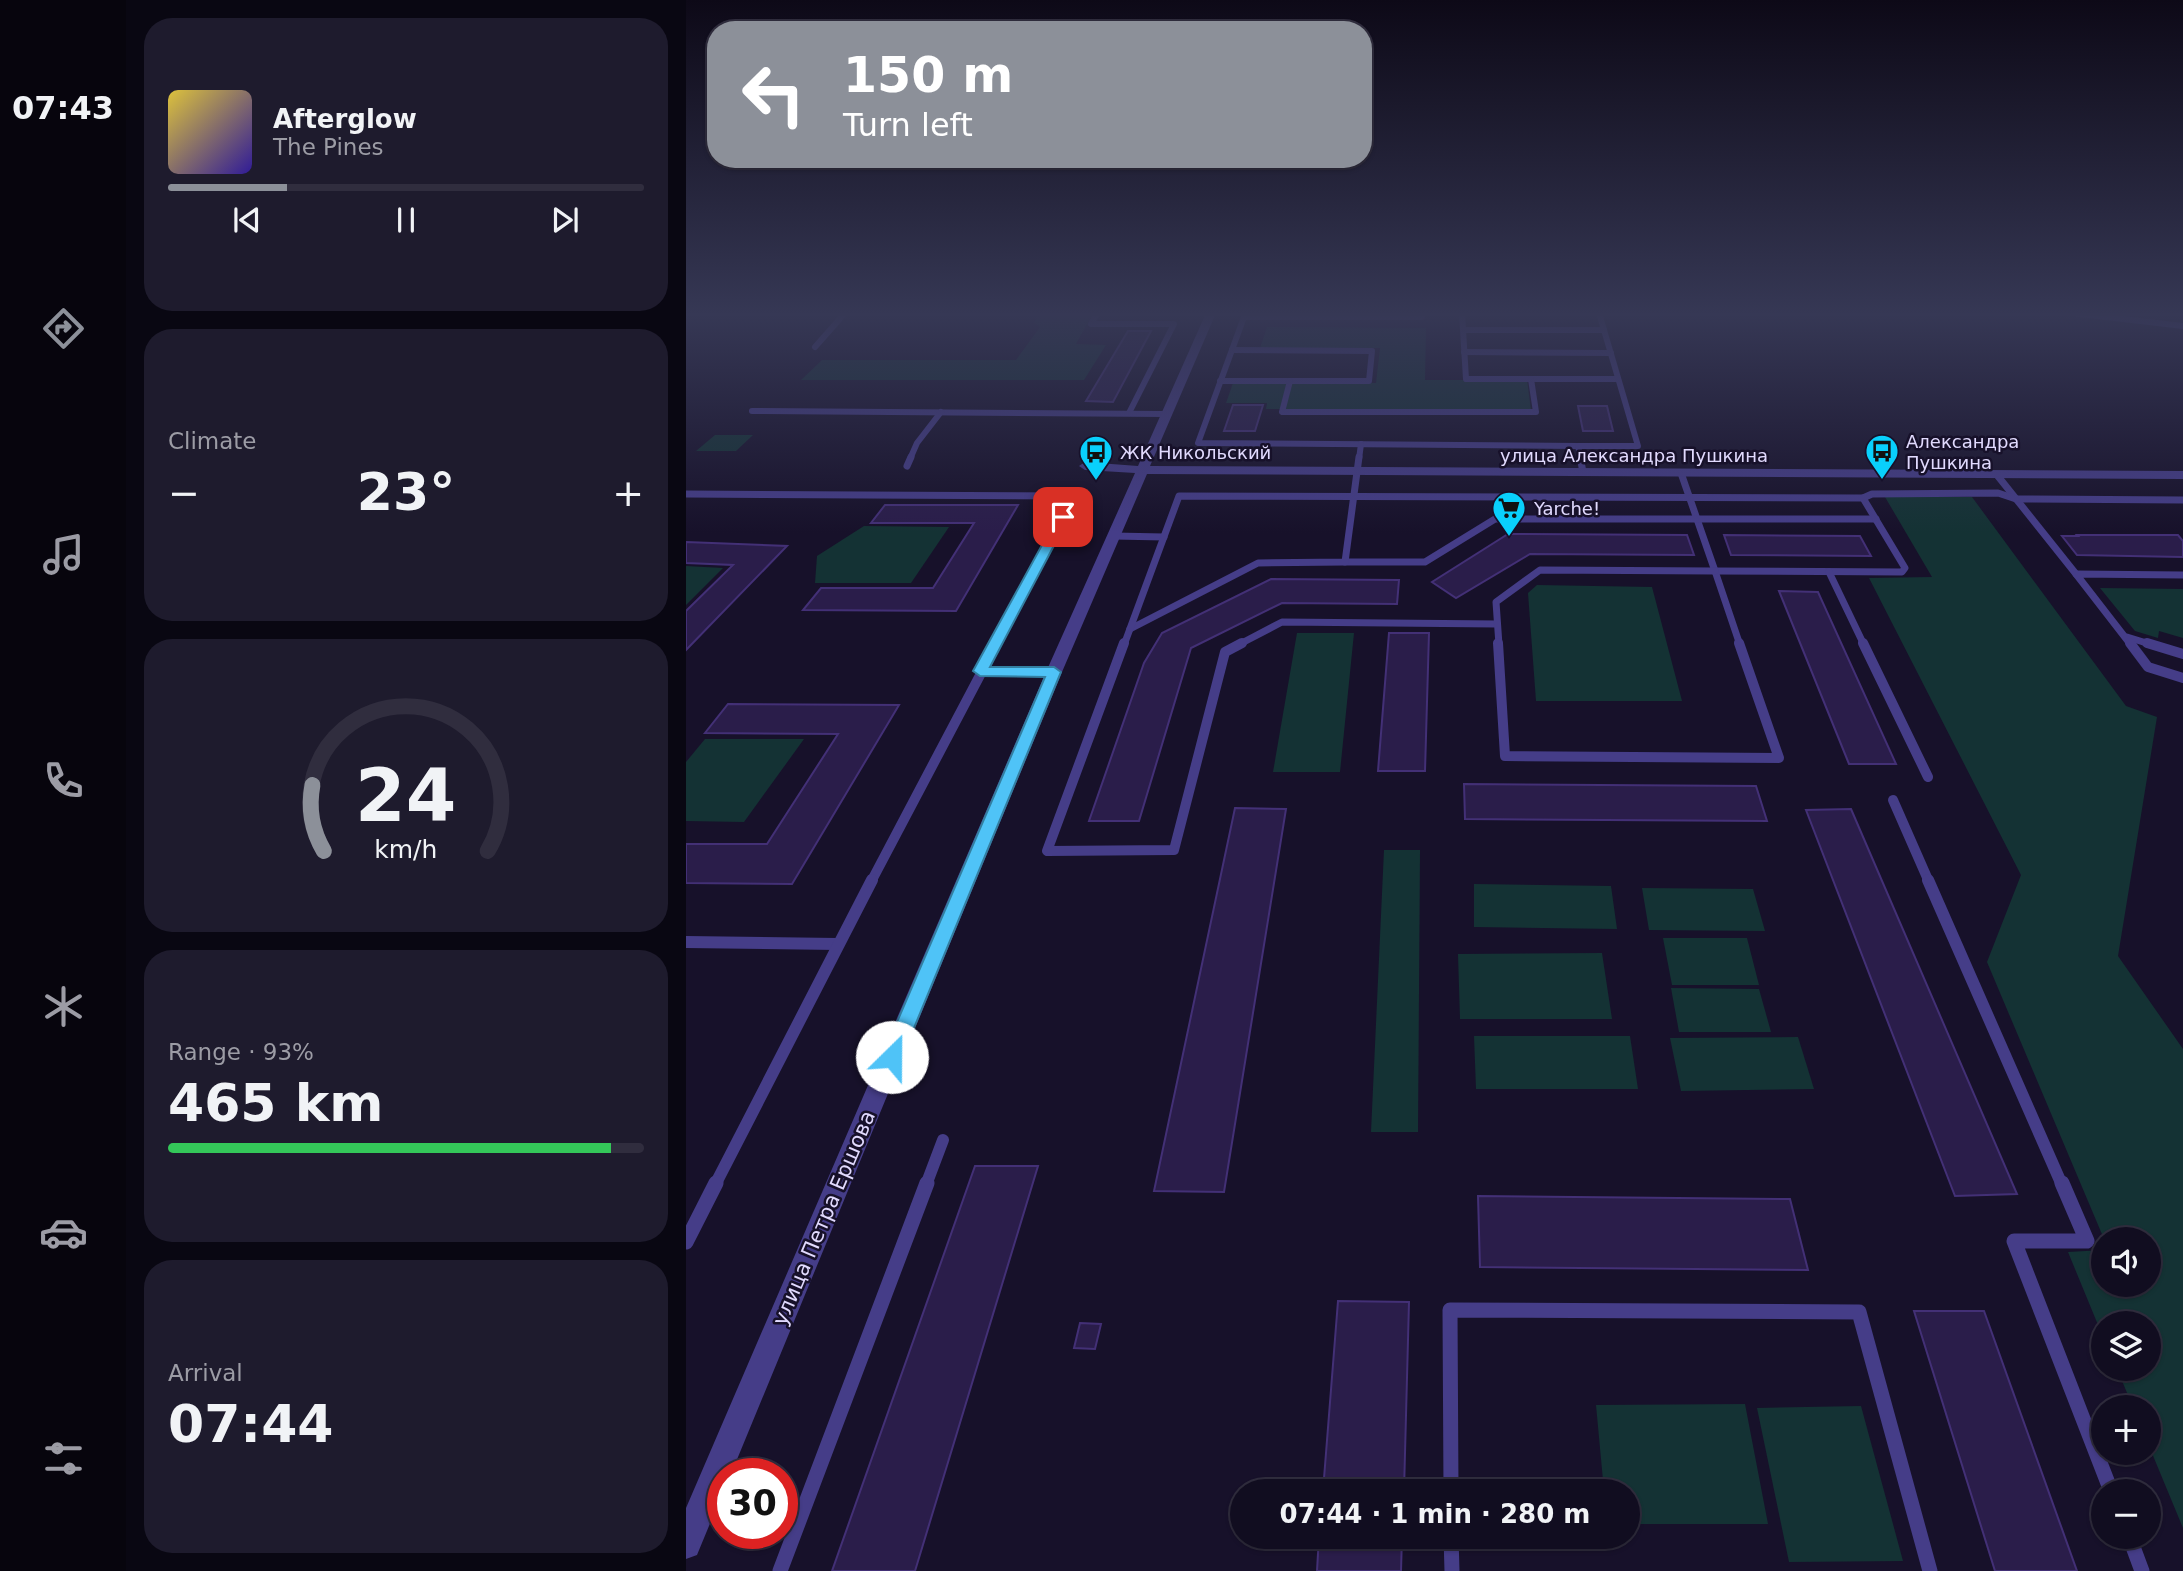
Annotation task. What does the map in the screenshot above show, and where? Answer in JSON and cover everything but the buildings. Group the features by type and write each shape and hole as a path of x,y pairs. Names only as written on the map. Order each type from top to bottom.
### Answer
{"street":[{"name":"улица Петра Ершова","path":"686,1544 1054,672 1178,386"},
{"name":"улица Александра Пушкина","path":"1084,466 1143,470 2183,475"}],"lane":[{"path":"1129,413 1142,386"},
{"path":"1218,386 1198,443 1638,446 1620,386"},
{"path":"1289,386 1282,412 1536,412 1532,386"},
{"path":"752,411 1166,414"},
{"path":"907,466 916,443 941,412"},
{"path":"1345,562 1361,444"},
{"path":"1577,446 1583,472"},
{"path":"1681,473 1715,571 1779,758 1506,756 1496,602 1540,570 1715,571 1829,572 1902,572 1905,568 1863,498"},
{"path":"1997,475 2148,667 2183,678"},
{"path":"686,494 1074,496 838,944 686,1242"},
{"path":"1497,624 1282,622 1225,652 1174,850 1047,851 1179,496 1863,498 1871,494 1998,494 2016,499 2183,500"},
{"path":"1130,629 1258,563 1424,562 1495,519 1876,519"},
{"path":"1114,536 1164,537"},
{"path":"1829,572 1928,777"},
{"path":"2076,574 2183,575"},
{"path":"2127,637 2183,654"},
{"path":"980,671 1054,672"},
{"path":"1894,800 2087,1241 2014,1241 2106,1479"},
{"path":"686,942 838,944"},
{"path":"780,1571 943,1140"},
{"path":"1451,1479 1450,1310 1859,1312 1930,1571"},
{"path":"1451,1549 1452,1571"},
{"path":"2134,1549 2142,1571"}],"green space":[{"path":"1232,386 1528,386 1531,410 1266,409 1267,403 1226,403"},
{"path":"715,435 753,435 736,451 696,451"},
{"path":"1885,497 1972,497 2126,706 2157,717 2118,956 2183,1049 2183,1528 2157,1465 2161,1465 2161,1395 2128,1395 2122,1381 2161,1381 2161,1311 2092,1311 2068,1252 2091,1251 2091,1297 2161,1297 2161,1227 2099,1227 1987,962 2021,875 1869,578 1932,577"},
{"path":"864,526 949,527 911,583 815,583 817,556"},
{"path":"686,566 723,568 686,605"},
{"path":"1537,585 1652,587 1682,701 1536,701 1528,593"},
{"path":"2100,588 2183,589 2183,638 2159,631 2158,638 2135,631"},
{"path":"1297,633 1354,633 1340,772 1273,772"},
{"path":"705,739 804,739 744,822 686,821 686,762"},
{"path":"1384,850 1420,850 1418,1132 1371,1132"},
{"path":"1474,884 1611,886 1617,929 1474,927"},
{"path":"1642,888 1753,889 1765,931 1649,930"},
{"path":"1663,938 1747,938 1759,985 1672,985"},
{"path":"1602,953 1612,1019 1460,1019 1458,954"},
{"path":"1671,988 1759,989 1771,1032 1679,1032"},
{"path":"1474,1036 1630,1036 1638,1089 1476,1089"},
{"path":"1798,1037 1814,1089 1681,1091 1670,1038"},
{"path":"1745,1404 1768,1524 1640,1524 1640,1479 1603,1479 1596,1405"},
{"path":"1861,1406 1903,1561 1789,1562 1757,1408"}],"place":[{"name":"Александра Пушкина","path":"1882,481"},
{"name":"ЖК Никольский","path":"1096,482"},
{"name":"Yarche!","path":"1509,538"}],"route":[{"path":"892,1057 1054,672 980,671 1063,517"}]}
